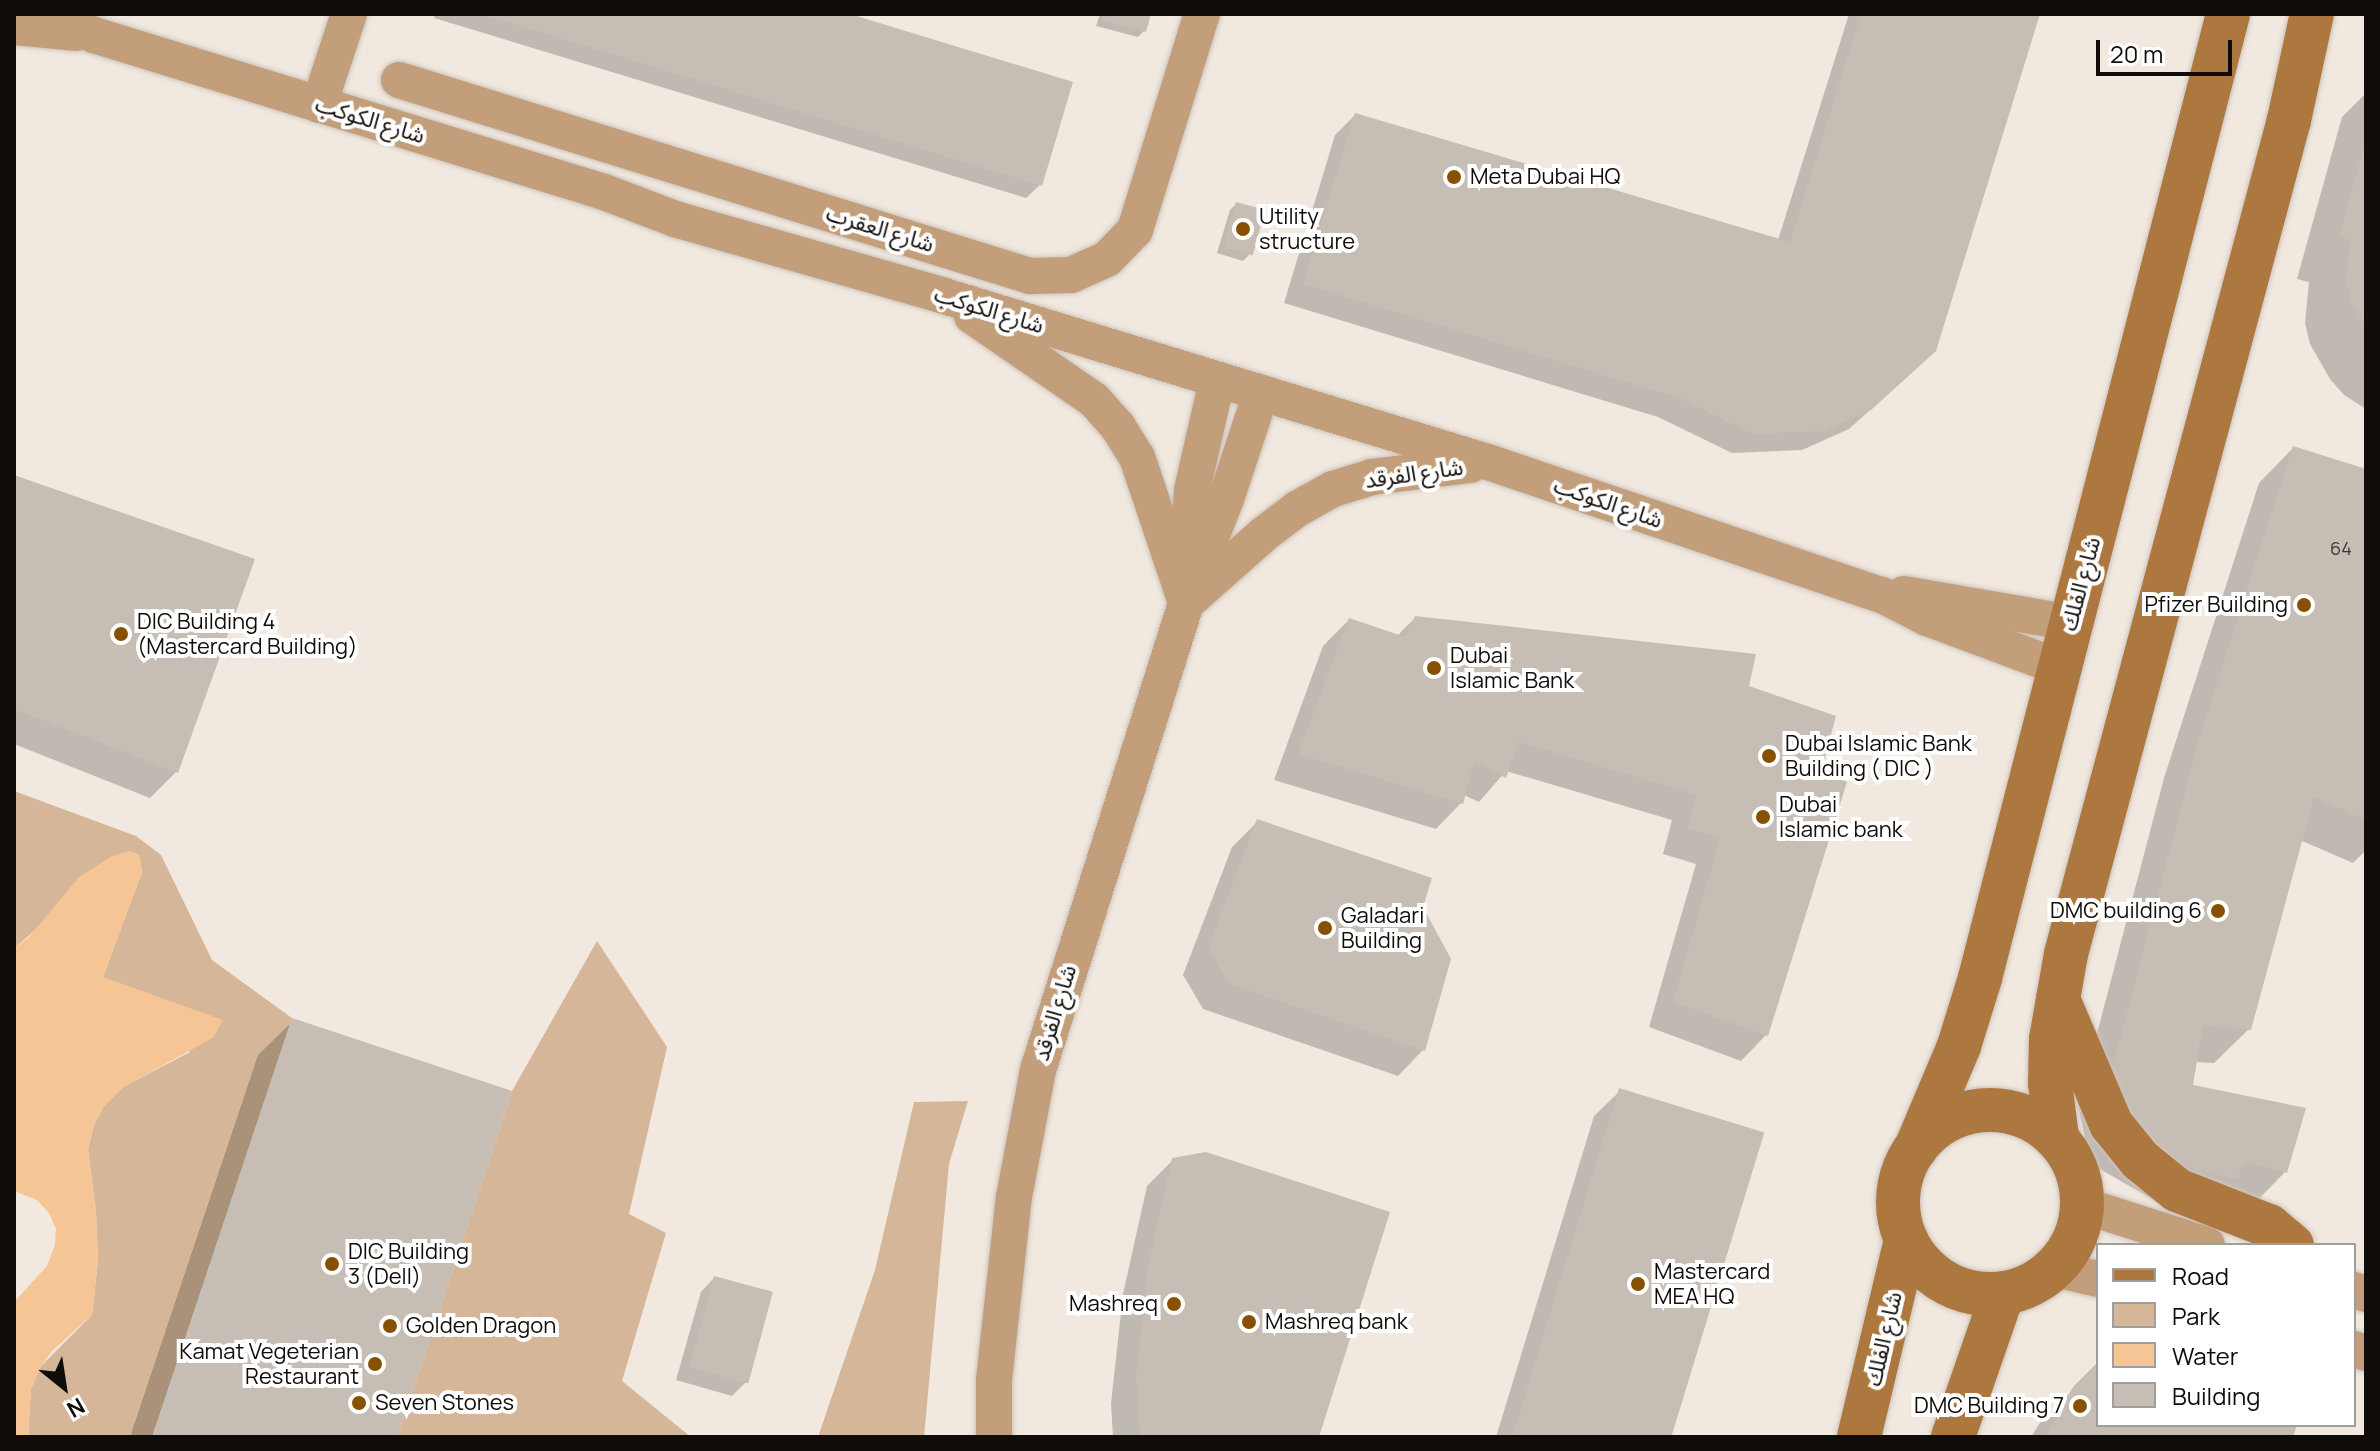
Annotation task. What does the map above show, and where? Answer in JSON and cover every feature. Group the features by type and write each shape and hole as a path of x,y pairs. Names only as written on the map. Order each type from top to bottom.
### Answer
{"street":[{"name":"شارع الكوكب","path":"48,14 94,35 604,192 675,219 941,295 1491,463 1882,595 1927,618 2059,667"},
{"path":"319,105 349,14"},
{"name":"شارع العقرب","path":"399,80 1030,276 1071,275 1107,259 1135,230 1202,14"},
{"name":"شارع الفلك","path":"1916,1148 1970,1012 2228,14"},
{"path":"2057,1137 2050,1083 2057,997 2289,120 2312,14"},
{"name":"شارع الكوكب","path":"14,27 94,35"},
{"path":"941,295 1094,400 1118,427 1137,457 1186,603"},
{"name":"شارع الفرقد","path":"1186,603 1186,547 1192,490 1217,381"},
{"name":"شارع الفرقد","path":"994,1437 994,1380 1014,1197 1038,1070 1186,603 1226,499 1261,393"},
{"name":"شارع الفرقد","path":"1186,603 1264,534 1297,509 1333,489 1372,477 1412,470 1491,463"},
{"name":"شارع الكوكب","path":"1882,595 1922,595 2072,623"},
{"path":"2057,997 2111,1124 2140,1160 2177,1190 2269,1226 2290,1243"},
{"path":"1980,1110 2008,1111 2034,1120 2057,1137 2076,1169 2082,1205 2079,1227 2054,1269 2031,1283 2003,1293 1979,1293 1957,1287 1936,1276 1906,1240 1899,1217 1898,1193 1904,1169 1916,1148 1932,1130 1953,1118 1980,1110"},
{"path":"2082,1205 2201,1243"},
{"name":"شارع الفلك","path":"1859,1437 1906,1240"},
{"path":"2054,1269 2096,1279"},
{"path":"1953,1437 2003,1293"}],"green space":[{"path":"14,791 136,836 161,855 212,960 292,1018 152,1437 28,1437 31,1389 41,1366 92,1315 98,1260 88,1149 94,1125 104,1106 123,1087 190,1052 103,977 142,872 139,855 129,851 14,948"},
{"path":"597,941 667,1047 629,1214 666,1233 622,1381 691,1437 397,1437 512,1091"},
{"path":"968,1101 949,1164 924,1437 818,1437 875,1270 914,1102"}],"water":[{"path":"129,851 139,855 142,872 103,977 223,1020 213,1038 123,1087 104,1106 94,1125 88,1149 98,1260 92,1315 52,1351 41,1366 31,1389 28,1437 14,1437 14,1302 47,1266 55,1245 56,1229 49,1213 37,1200 14,1191 14,948 29,937 79,877 112,856"}],"building":[{"path":"481,14 850,14 1073,82 1042,186"},
{"path":"1103,14 1151,14 1146,32 1101,20"},
{"name":"Meta Dubai HQ","path":"1861,14 2040,14 1936,351 1871,410 1824,431 1753,434 1679,398 1303,284 1355,113 1790,242"},
{"path":"2366,140 2366,328 2351,301 2346,280 2350,240 2339,236"},
{"name":"Utility structure","path":"1236,202 1265,210 1253,255 1224,247"},
{"path":"2293,446 2366,469 2366,820 2314,797 2251,1030 2203,1025 2193,1085 2306,1108 2287,1173 2245,1161 2237,1179 2196,1170 2125,1129 2112,1070 2198,742"},
{"name":"DIC Building 4 (Mastercard Building)","path":"14,475 255,559 178,773 14,709"},
{"name":"Dubai Islamic bank","path":"1415,616 1756,654 1749,686 1836,716 1821,771 1847,782 1768,1036 1673,1002 1720,838 1687,829 1697,795 1519,742 1506,778 1474,762 1463,804 1298,754 1349,618 1405,637"},
{"name":"Galadari Building","path":"1257,819 1432,878 1423,907 1451,959 1425,1051 1229,984 1208,948"},
{"name":"DIC Building 3 (Dell)","path":"292,1018 512,1091 397,1437 152,1437"},
{"name":"Mastercard MEA HQ","path":"1619,1088 1764,1132 1671,1437 1512,1437"},
{"name":"Mashreq bank","path":"1206,1152 1390,1212 1319,1437 1140,1437 1136,1377 1148,1267 1172,1158"},
{"path":"714,1276 773,1292 748,1384 689,1368"},
{"name":"DMC Building 7","path":"2096,1364 2096,1427 2296,1427 2293,1437 2045,1437 2073,1387"}],"place":[{"name":"Meta Dubai HQ","path":"1454,177"},
{"name":"Utility structure","path":"1243,229"},
{"name":"Pfizer Building","path":"2304,605"},
{"name":"DIC Building 4 (Mastercard Building)","path":"121,634"},
{"name":"Dubai Islamic Bank","path":"1434,668"},
{"name":"Dubai Islamic Bank Building ( DIC )","path":"1769,756"},
{"name":"Dubai Islamic bank","path":"1763,817"},
{"name":"DMC building 6","path":"2218,911"},
{"name":"Galadari Building","path":"1325,928"},
{"name":"DIC Building 3 (Dell)","path":"332,1264"},
{"name":"Mastercard MEA HQ","path":"1638,1284"},
{"name":"Mashreq","path":"1174,1304"},
{"name":"Mashreq bank","path":"1249,1322"},
{"name":"Golden Dragon","path":"390,1326"},
{"name":"Kamat Vegeterian Restaurant","path":"375,1364"},
{"name":"Seven Stones","path":"359,1403"},
{"name":"DMC Building 7","path":"2080,1406"}]}
